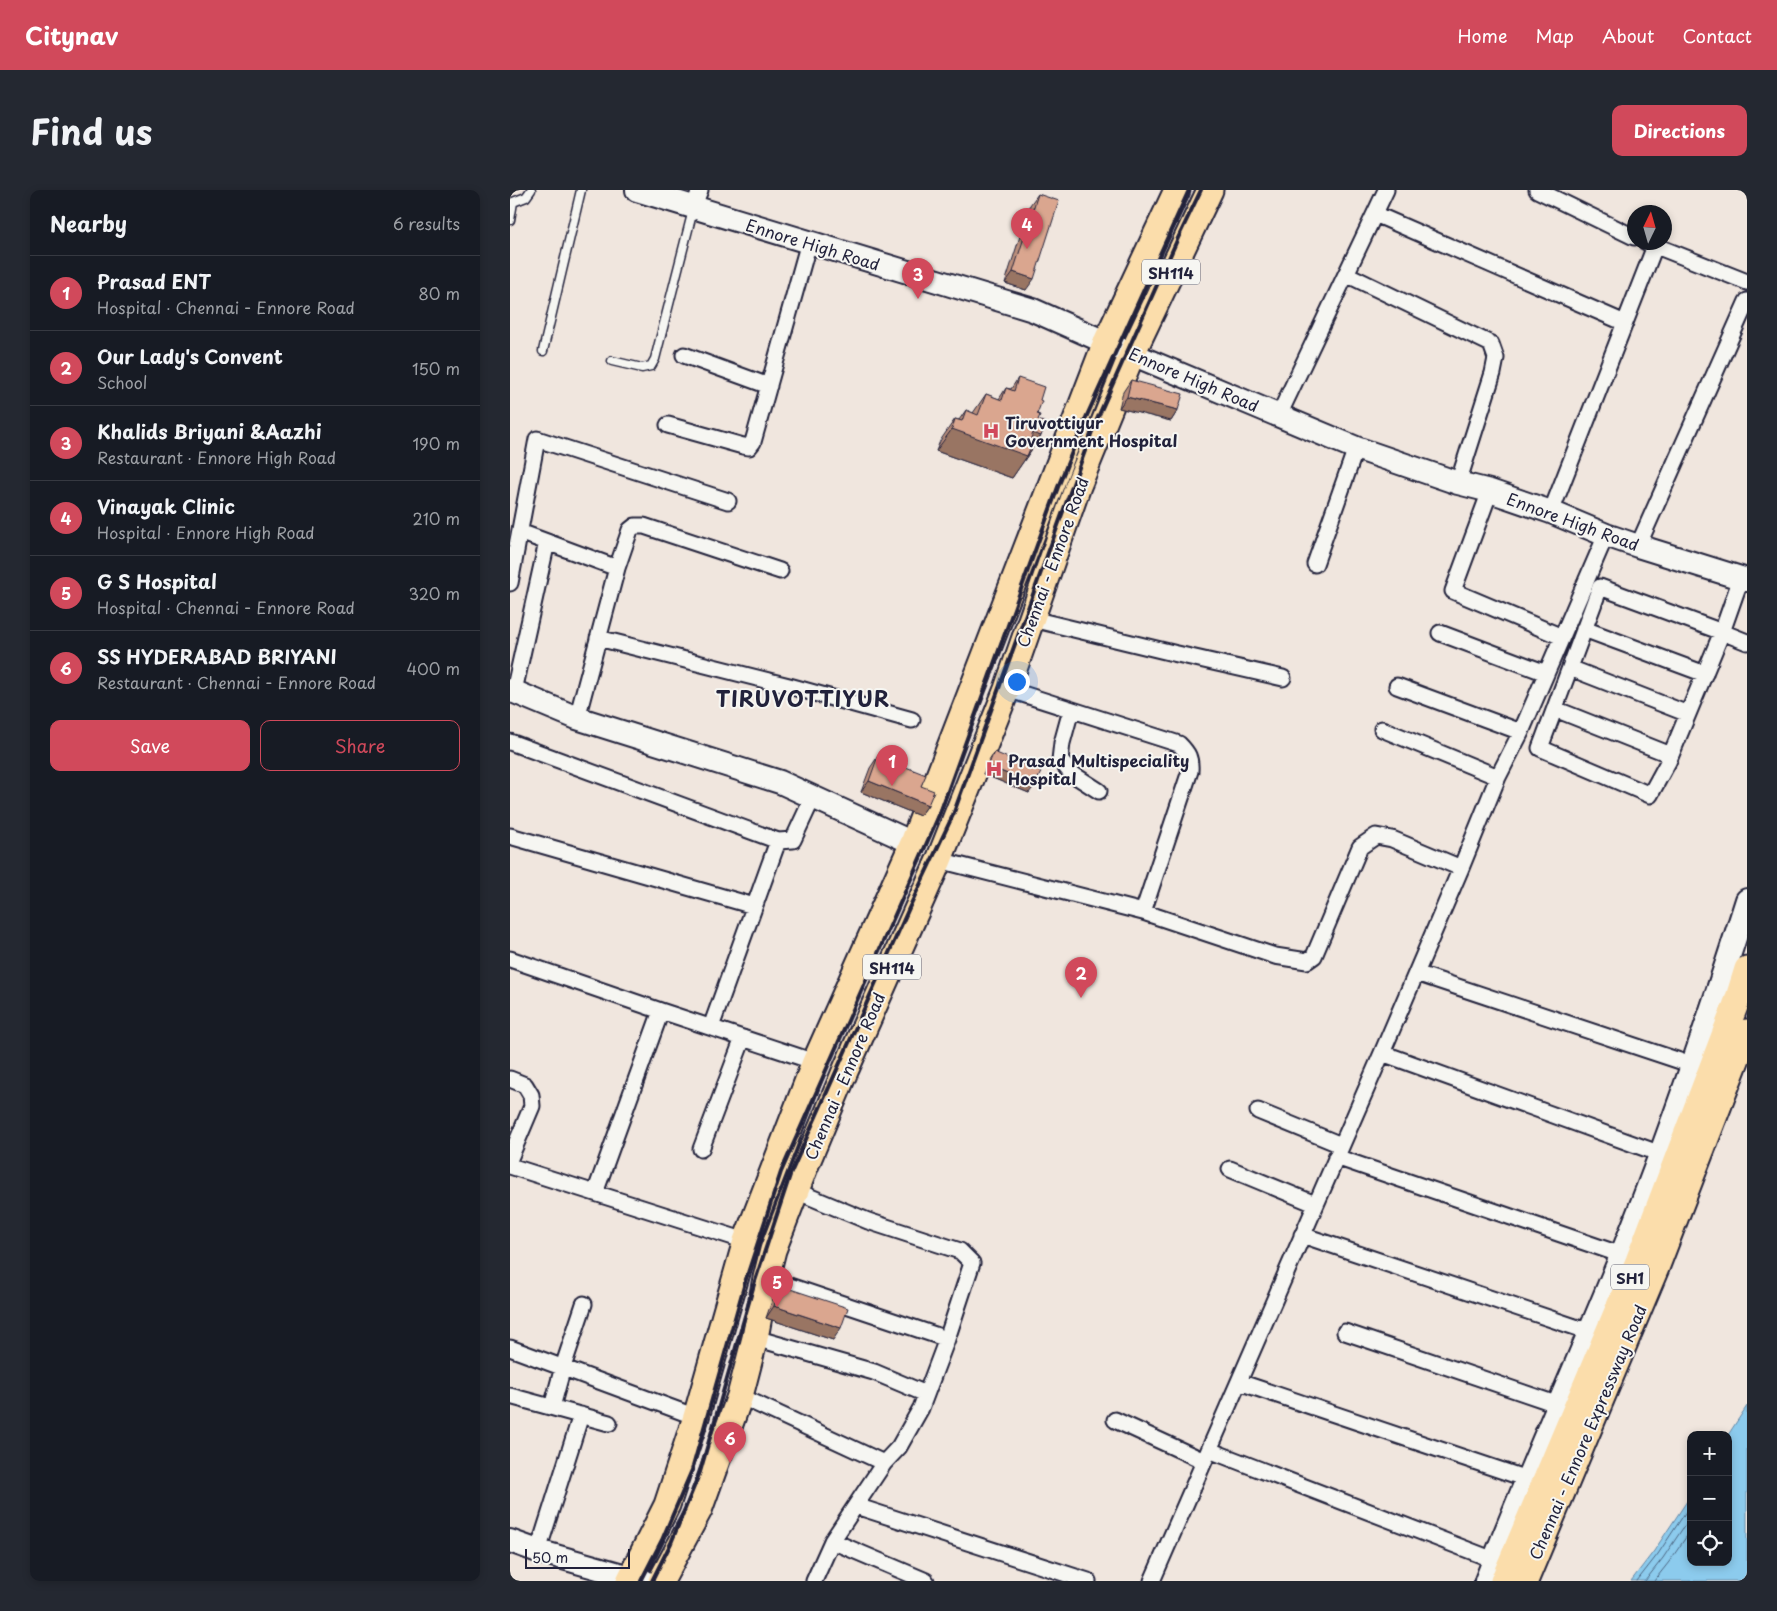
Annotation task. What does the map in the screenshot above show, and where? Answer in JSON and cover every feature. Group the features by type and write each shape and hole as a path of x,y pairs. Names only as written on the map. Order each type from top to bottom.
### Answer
{"main road":[{"name":"Chennai - Ennore Road","path":"634,1580 667,1505 696,1417 746,1241 815,1062 913,843 1106,342 1177,190"},
{"name":"Chennai - Ennore Road","path":"661,1581 699,1510 740,1396 755,1338 773,1250 793,1198 846,1069 939,860 1007,689 1078,486 1132,354 1210,190"},
{"name":"Chennai - Ennore Expressway Road","path":"1494,1574 1638,1260 1737,1001 1747,969"},
{"name":"Chennai - Ennore Expressway Road","path":"1525,1581 1656,1268 1747,1032"},
{"path":"764,1193 793,1198"}],"street":[{"name":"Ennore High Road","path":"637,190 696,199 809,242 1033,310 1132,354 1356,448 1551,512 1638,546 1744,579"},
{"path":"1279,415 1386,190"},
{"path":"1537,190 1627,234"},
{"path":"1375,214 1625,323"},
{"path":"668,425 749,447 754,442 809,242"},
{"path":"1551,512 1625,323 1649,250"},
{"path":"1666,250 1747,282"},
{"path":"1346,274 1491,344 1496,358 1493,374 1458,483"},
{"path":"1638,546 1747,301"},
{"path":"684,355 769,386"},
{"path":"510,583 537,439 728,501"},
{"path":"1315,564 1356,448"},
{"path":"1490,491 1452,591 1562,637"},
{"path":"576,718 618,568 630,530 635,526 644,526 780,571"},
{"path":"520,532 618,568"},
{"path":"1152,1581 1382,1053 1498,777 1521,732 1606,535"},
{"path":"547,542 512,691 576,718 780,782 913,843"},
{"path":"1744,579 1722,632 1705,674 1671,755 1650,795 1540,748 1600,587 1722,632 1747,642"},
{"path":"1032,619 1283,678"},
{"path":"1584,629 1705,674"},
{"path":"1440,633 1546,673"},
{"path":"598,638 789,686 912,720"},
{"path":"1570,668 1688,714"},
{"path":"1397,686 1521,732"},
{"path":"1007,689 1179,744 1187,751 1191,760 1190,771 1143,912"},
{"path":"1555,709 1671,755"},
{"path":"1071,710 1062,743 1060,760 1071,773 1100,791"},
{"path":"1382,729 1498,777"},
{"path":"510,742 778,841 792,840 813,797"},
{"path":"510,836 754,906"},
{"path":"939,860 1143,912 1275,956 1307,961 1314,956 1360,847 1367,841 1376,836 1392,839 1461,868"},
{"path":"711,1027 778,841"},
{"path":"1115,1420 1494,1574 1526,1479 1622,1255 1660,1154 1722,978 1747,900"},
{"path":"510,959 815,1062"},
{"path":"1416,973 1692,1065"},
{"path":"595,1193 661,1011"},
{"path":"700,1149 743,1038"},
{"path":"1382,1053 1660,1154"},
{"path":"1536,1581 1707,1166 1747,1056"},
{"path":"510,1079 525,1085 531,1095 532,1106 510,1158"},
{"path":"1258,1111 1339,1151 1622,1255"},
{"path":"510,1166 746,1241"},
{"path":"1230,1169 1315,1204"},
{"path":"793,1198 960,1251 972,1263 948,1339 921,1408 899,1447 884,1463 832,1540 814,1581"},
{"path":"1302,1235 1590,1332"},
{"path":"766,1278 948,1339"},
{"path":"552,1407 584,1304"},
{"path":"1345,1332 1558,1405"},
{"path":"755,1338 874,1372 926,1394"},
{"path":"510,1348 696,1417"},
{"path":"1239,1382 1526,1479"},
{"path":"510,1396 609,1423"},
{"path":"740,1396 884,1463"},
{"path":"538,1551 581,1415"},
{"path":"856,1506 1088,1581"},
{"path":"832,1540 926,1581"},
{"path":"510,1541 634,1580"}],"lane":[{"path":"510,220 513,202 526,197 531,190"},
{"path":"544,351 582,190"},
{"path":"612,361 642,368 651,366 655,359 696,199"}],"water":[{"path":"1747,1406 1747,1581 1631,1581 1654,1551 1687,1501 1687,1566 1732,1566 1731,1431"}],"building":[{"path":"1038,194 1059,201 1034,279 1013,272"},
{"path":"1018,378 1044,387 1040,400 1042,401 1037,414 1040,415 1038,420 1046,423 1041,436 1033,433 1029,443 1032,444 1027,456 952,429 955,419 962,421 966,410 978,415 986,394 1002,400 1006,388 1014,391"},
{"path":"1131,380 1183,394 1178,410 1127,397"},
{"path":"994,752 1041,772 1035,785 988,766"},
{"path":"878,756 926,775 921,786 934,791 928,805 869,781"},
{"path":"781,1286 848,1308 841,1328 774,1306"}],"railway":[{"path":"641,1581 662,1540 692,1470 746,1279 781,1172 940,813 1058,487 1084,422 1189,190"},
{"path":"652,1581 671,1543 700,1472 755,1281 790,1175 909,908 953,815 1094,426 1201,190"}],"place":[{"name":"Vinayak Clinic","path":"1027,249"},
{"name":"Khalids Briyani &Aazhi","path":"918,299"},
{"name":"Tiruvottiyur Government Hospital","path":"991,431"},
{"name":"Prasad Multispeciality Hospital","path":"994,769"},
{"name":"Prasad ENT","path":"892,786"},
{"name":"Our Lady's Convent","path":"1081,998"},
{"name":"G S Hospital","path":"777,1307"},
{"name":"SS HYDERABAD BRIYANI","path":"730,1463"}],"district":[{"name":"TIRUVOTTIYUR","path":"803,698"}]}
